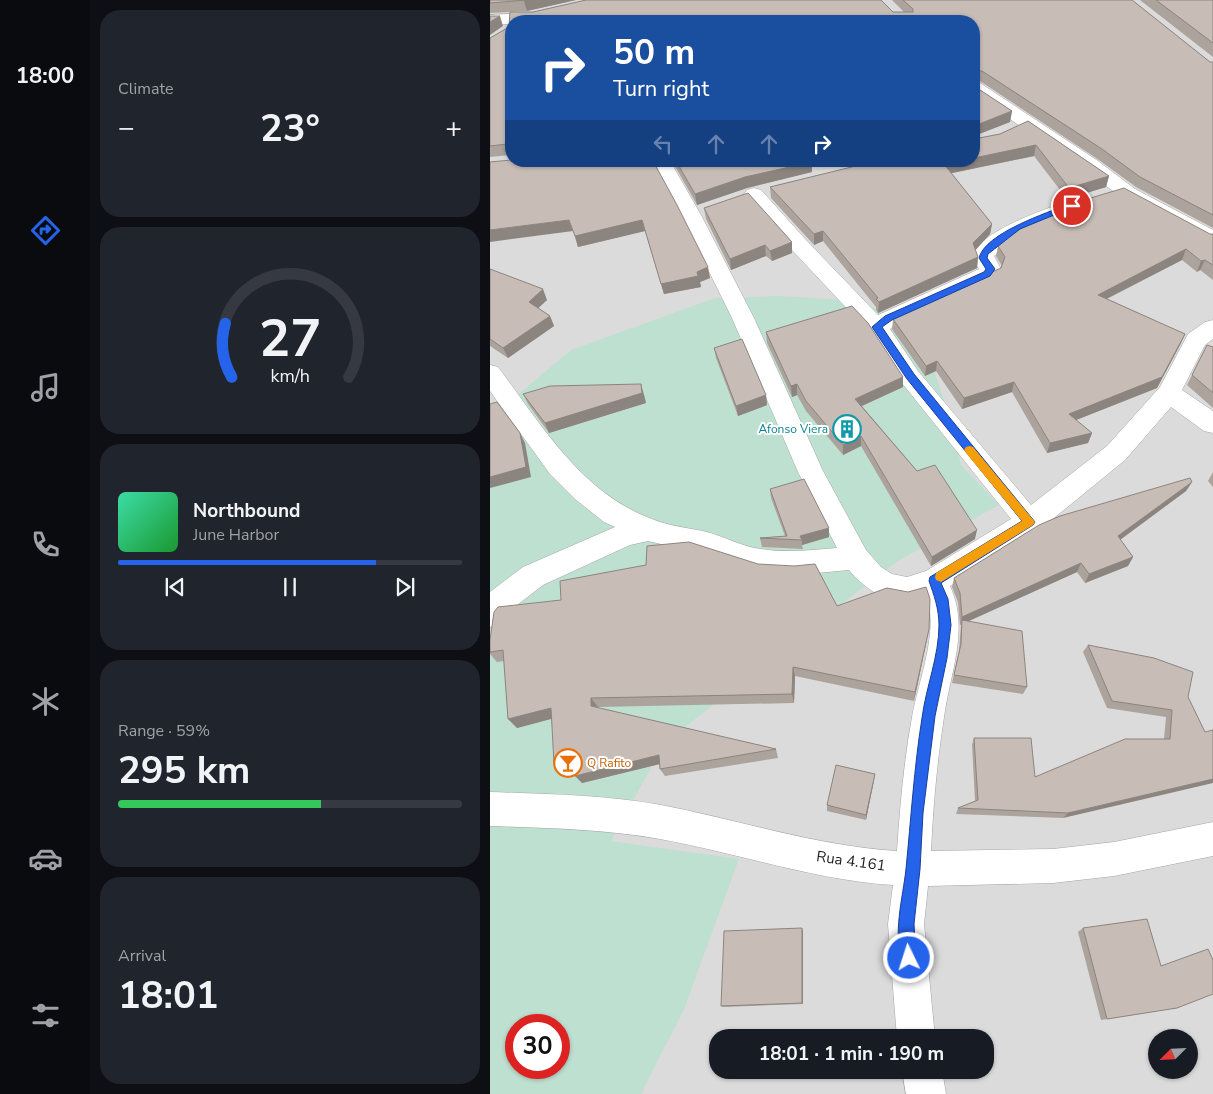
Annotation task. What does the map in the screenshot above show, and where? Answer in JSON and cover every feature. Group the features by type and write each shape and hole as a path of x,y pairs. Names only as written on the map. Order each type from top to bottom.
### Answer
{"street":[{"path":"538,15 546,12"},
{"path":"490,20 505,20"},
{"path":"980,91 1091,165 1124,190 1213,238"},
{"path":"1008,132 1026,123"},
{"path":"665,167 699,212 743,318 811,472 856,558 871,576 887,585 907,589 934,581 1029,522 1116,453 1170,393 1196,340 1213,328"},
{"path":"877,327 889,318 990,272 983,255 1017,227 1051,213 1124,190"},
{"path":"754,195 877,327 910,377 1029,522"},
{"path":"490,373 559,467 584,492 613,514 648,530 708,544 760,561 795,563 856,558"},
{"path":"1170,393 1213,424"},
{"path":"490,614 498,604 533,576 626,534 648,530"},
{"path":"915,1029 906,924 913,869 916,813 928,716 941,658 945,625 942,599 934,581"},
{"name":"Rua 4.161","path":"490,809 584,812 660,822 795,853 913,869 1070,864 1114,859 1213,839"},
{"path":"924,1079 926,1094"}],"shaded area":[{"path":"490,0 1213,0 1213,1094 490,1094"}],"green space":[{"path":"778,296 849,300 917,321 953,426 961,465 999,505 898,561 793,641 664,744 611,841 739,859 684,1009 641,1094 490,1094 490,418 571,350 715,298"}],"building":[{"path":"490,0 527,0 490,3"},
{"path":"586,0 881,0 893,12 913,12 913,9 903,0 1132,0 1210,62 1213,62 1213,215 1140,177 1102,149 980,71 980,15 510,15 510,12 533,12"},
{"path":"1156,0 1213,0 1213,43"},
{"path":"490,16 500,16 490,22"},
{"path":"505,29 505,144 490,146 490,38"},
{"path":"980,90 1012,111 980,124"},
{"path":"1028,121 1109,176 1069,188 1036,145 980,157 980,138 1000,134"},
{"path":"505,161 505,167 656,167 708,267 697,272 698,276 661,284 642,220 575,236 569,220 490,230 490,162"},
{"path":"679,167 790,167 745,177 695,194"},
{"path":"852,167 946,167 992,224 973,243 978,257 879,302 876,299 878,298 823,231 814,234 770,187"},
{"path":"1124,188 1213,234 1213,265 1205,260 1201,261 1186,249 1098,295 1185,334 1162,377 1069,414 1092,433 1050,443 1014,382 964,398 937,361 926,366 893,319 899,314 1001,268 1005,257 998,246 1010,235 1040,217 1074,203"},
{"path":"748,193 792,242 770,251 765,245 730,259 704,208"},
{"path":"490,269 543,289 529,302 550,316 503,348 490,339"},
{"path":"852,306 868,323 903,377 855,399 917,471 935,465 977,530 932,557 861,436 843,445 806,401 797,384 791,386 766,332"},
{"path":"742,339 766,395 736,406 714,348"},
{"path":"1207,345 1213,347 1213,393 1192,375"},
{"path":"641,384 642,393 545,423 523,394 550,386"},
{"path":"497,402 520,433 526,467 490,477 490,404"},
{"path":"1190,478 1192,482 1118,536 1133,557 1089,574 1081,563 962,617 960,593 954,578 1039,525 1060,516"},
{"path":"804,479 829,528 800,536 802,540 760,538 787,536 770,489"},
{"path":"689,542 758,564 794,566 815,564 837,606 887,588 908,592 926,587 930,599 929,629 915,692 793,667 792,694 591,698 591,706 776,749 660,769 659,755 575,776 575,759 554,764 551,708 508,719 503,650 490,652 494,612 498,607 561,600 560,581 646,565 647,546"},
{"path":"962,620 1022,631 1027,687 954,675 961,644"},
{"path":"1088,645 1154,658 1193,672 1188,697 1205,732 1213,730 1213,779 1068,813 958,808 978,800 974,738 1031,738 1035,777 1125,739 1170,739 1172,710 1112,701"},
{"path":"836,765 875,774 866,815 827,805"},
{"path":"1147,919 1161,966 1208,949 1213,960 1213,994 1177,1008 1107,1019 1083,928"},
{"path":"802,928 802,1003 721,1006 724,931"}],"slow traffic":[{"path":"941,577 1029,522 969,450"}],"place":[{"name":"Afonso Viera","path":"847,429"},
{"name":"Q Rafito","path":"568,763"}],"route":[{"path":"909,958 906,924 913,869 916,813 928,716 941,658 945,625 942,599 934,581 1029,522 910,377 877,327 889,318 987,274 990,272 990,269 983,258 984,253 1017,227 1072,206"}]}
